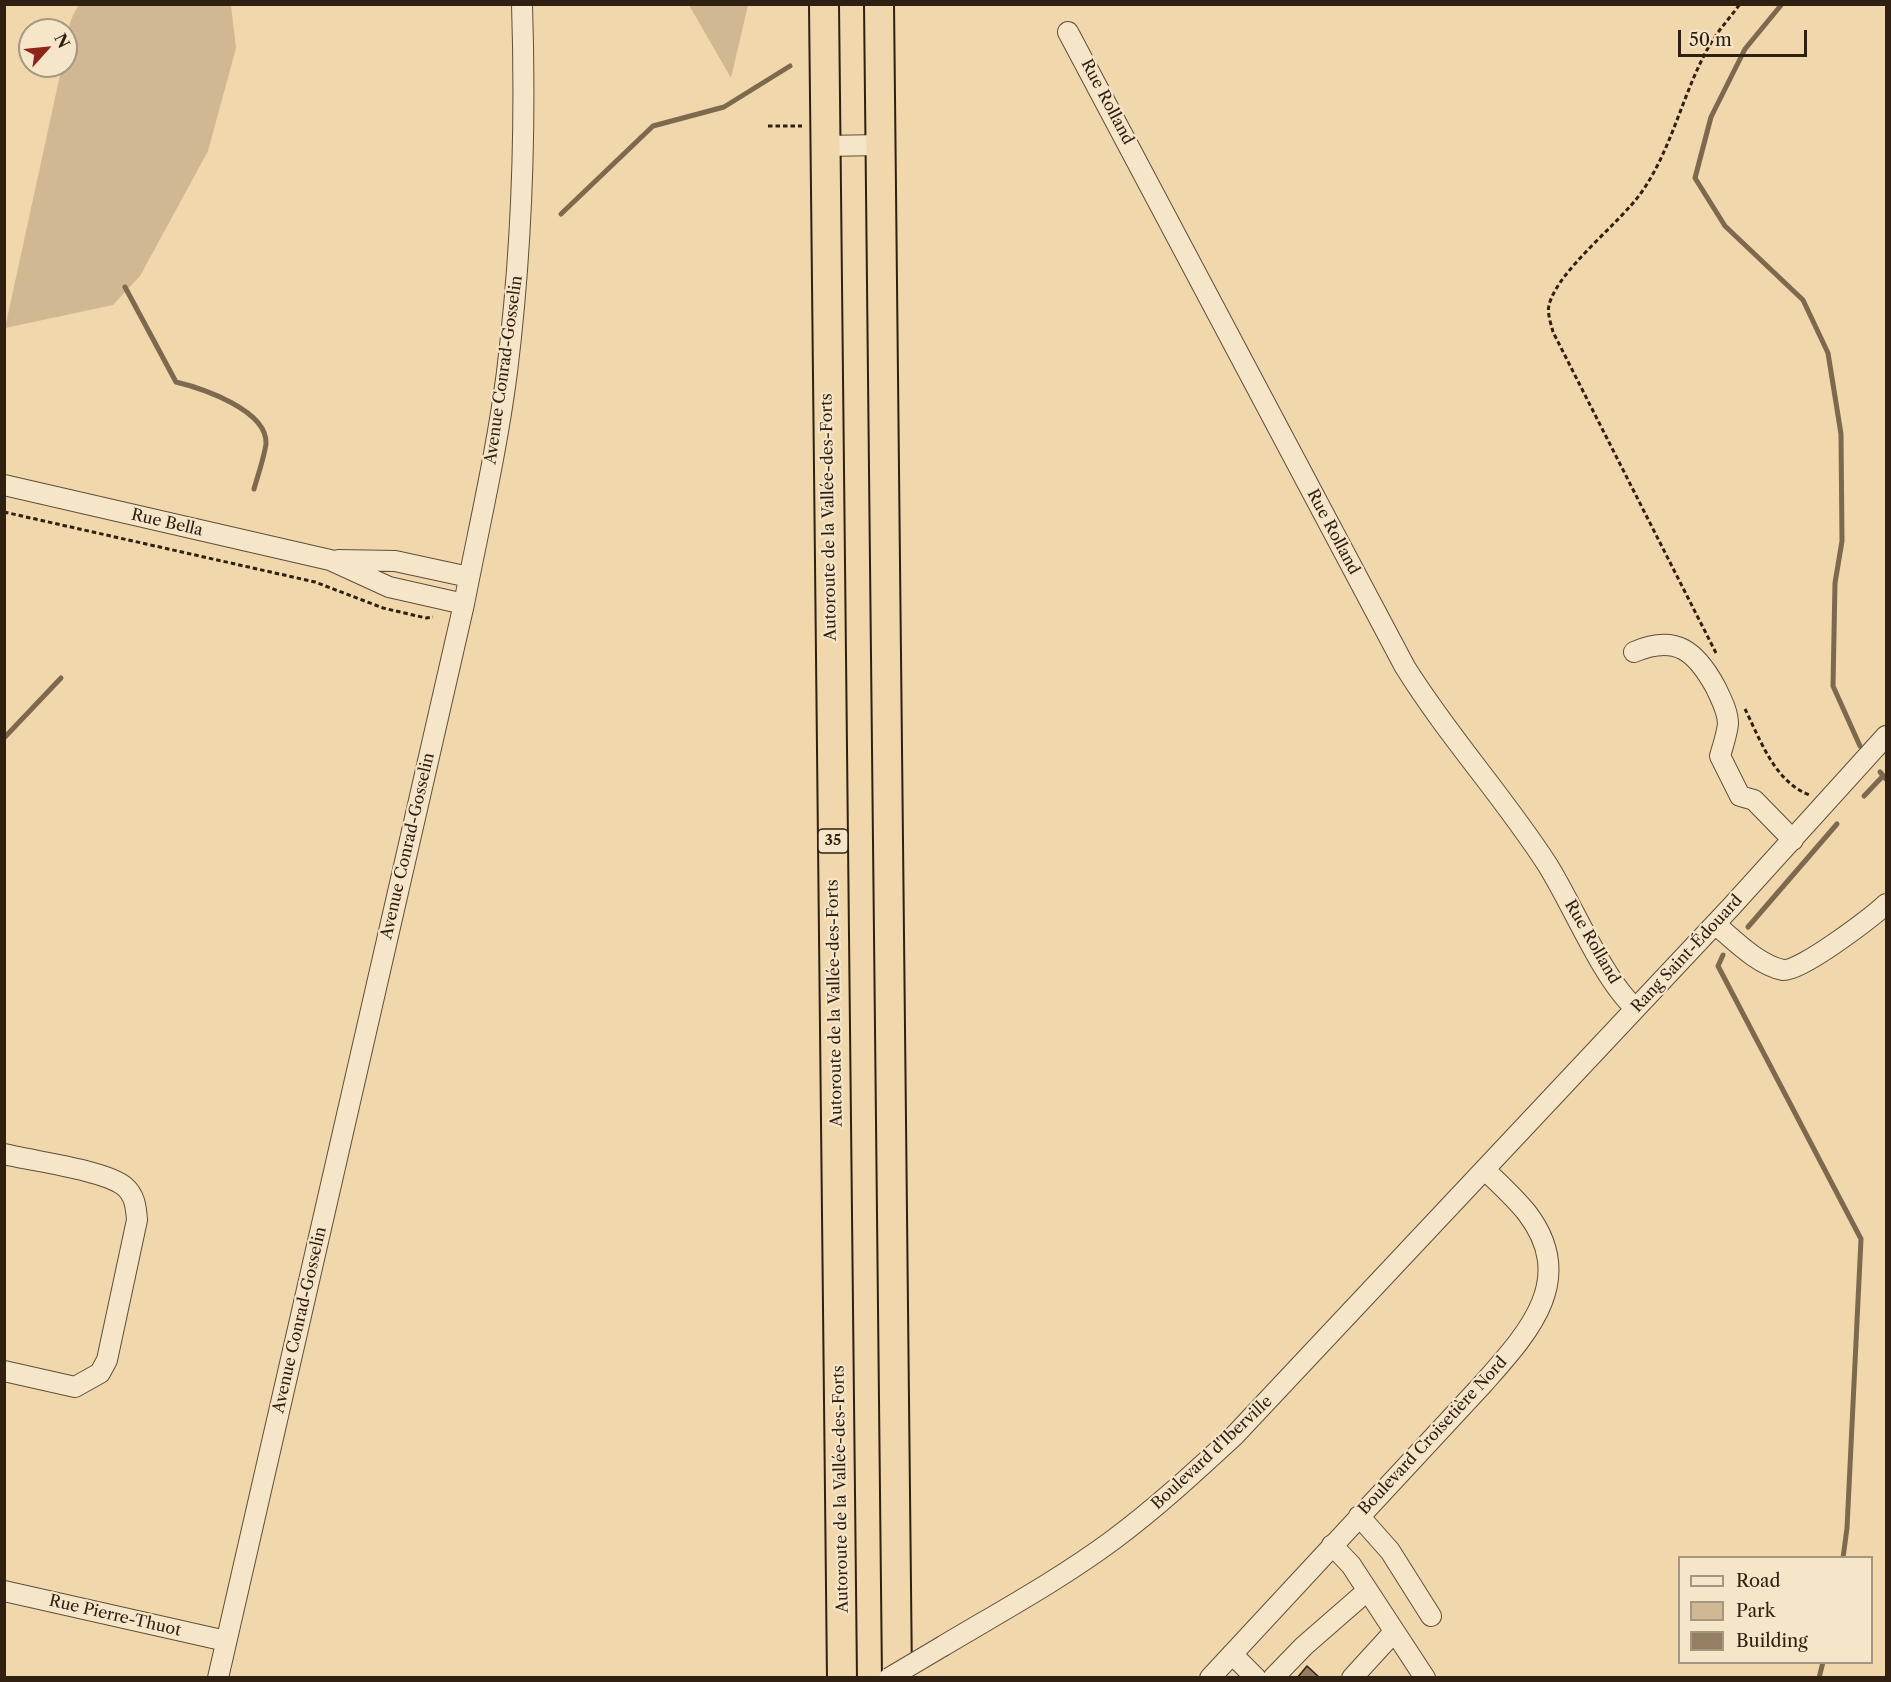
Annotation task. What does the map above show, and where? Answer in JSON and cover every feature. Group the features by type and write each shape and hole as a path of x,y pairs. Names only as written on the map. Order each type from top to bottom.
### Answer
{"highway":[{"name":"Autoroute de la Vallée-des-Forts","path":"824,4 843,1677"},
{"path":"879,4 897,1677"}],"street":[{"name":"Avenue Conrad-Gosselin","path":"218,1677 464,604 500,418 516,290 524,121 522,4"},
{"name":"Rue Rolland","path":"1068,32 1401,660 1430,705 1535,847 1611,977 1635,1008"},
{"path":"825,136 880,145"},
{"name":"Rue Bella","path":"4,485 330,560 389,587 464,604"},
{"name":"Rue Bella","path":"330,560 394,561 469,577"},
{"path":"1634,652 1662,643 1680,648 1700,660 1726,713 1728,723 1720,756 1740,796 1754,800 1793,840"},
{"name":"Rang Saint-Édouard","path":"1485,1170 1887,736"},
{"path":"1714,924 1753,955 1783,970 1791,970 1817,956 1887,904"},
{"path":"4,1155 104,1176 124,1186 136,1201 137,1220 107,1360 100,1374 75,1387 4,1371"},
{"name":"Boulevard Croisetière Nord","path":"1210,1677 1519,1343 1542,1305 1547,1291 1548,1265 1539,1233 1522,1207 1485,1170"},
{"name":"Boulevard d'Iberville","path":"889,1677 1090,1556 1133,1525 1192,1475 1248,1422 1485,1170"},
{"path":"1359,1516 1390,1551 1431,1616"},
{"path":"1332,1545 1351,1565 1425,1677"},
{"name":"Rue Pierre-Thuot","path":"4,1591 226,1641"},
{"path":"1273,1677 1304,1646 1368,1591"},
{"path":"1352,1677 1394,1632"},
{"path":"1232,1654 1256,1677"}],"path":[{"path":"1721,662 1552,332 1548,307 1556,290 1572,269 1619,220 1641,193 1658,165 1708,48 1740,4"},
{"path":"768,126 825,136"},
{"name":"Rue Bella","path":"4,512 329,587"},
{"path":"1743,705 1770,758 1787,781 1806,794 1829,800"}],"green space":[{"path":"79,5 231,5 236,48 208,151 140,276 113,305 5,328 59,78 78,78 78,18 72,18"},
{"path":"689,5 748,5 731,78"}],"building":[{"path":"1307,1666 1320,1678 1297,1678"}],"waterway":[{"path":"1782,4 1745,49 1711,117 1695,178 1725,226 1803,300 1828,353 1841,434 1842,541 1835,583 1833,686 1860,746"},
{"path":"561,214 653,126 724,107 790,66"},
{"path":"125,287 176,382 201,389 231,403 245,411 264,432 266,444 254,489"},
{"path":"4,738 61,678"},
{"path":"1880,772 1886,779"},
{"path":"1864,796 1883,776"},
{"path":"1748,927 1837,824"},
{"path":"1723,955 1718,966 1861,1239 1847,1528 1843,1556"},
{"path":"1819,1678 1822,1664"}]}
